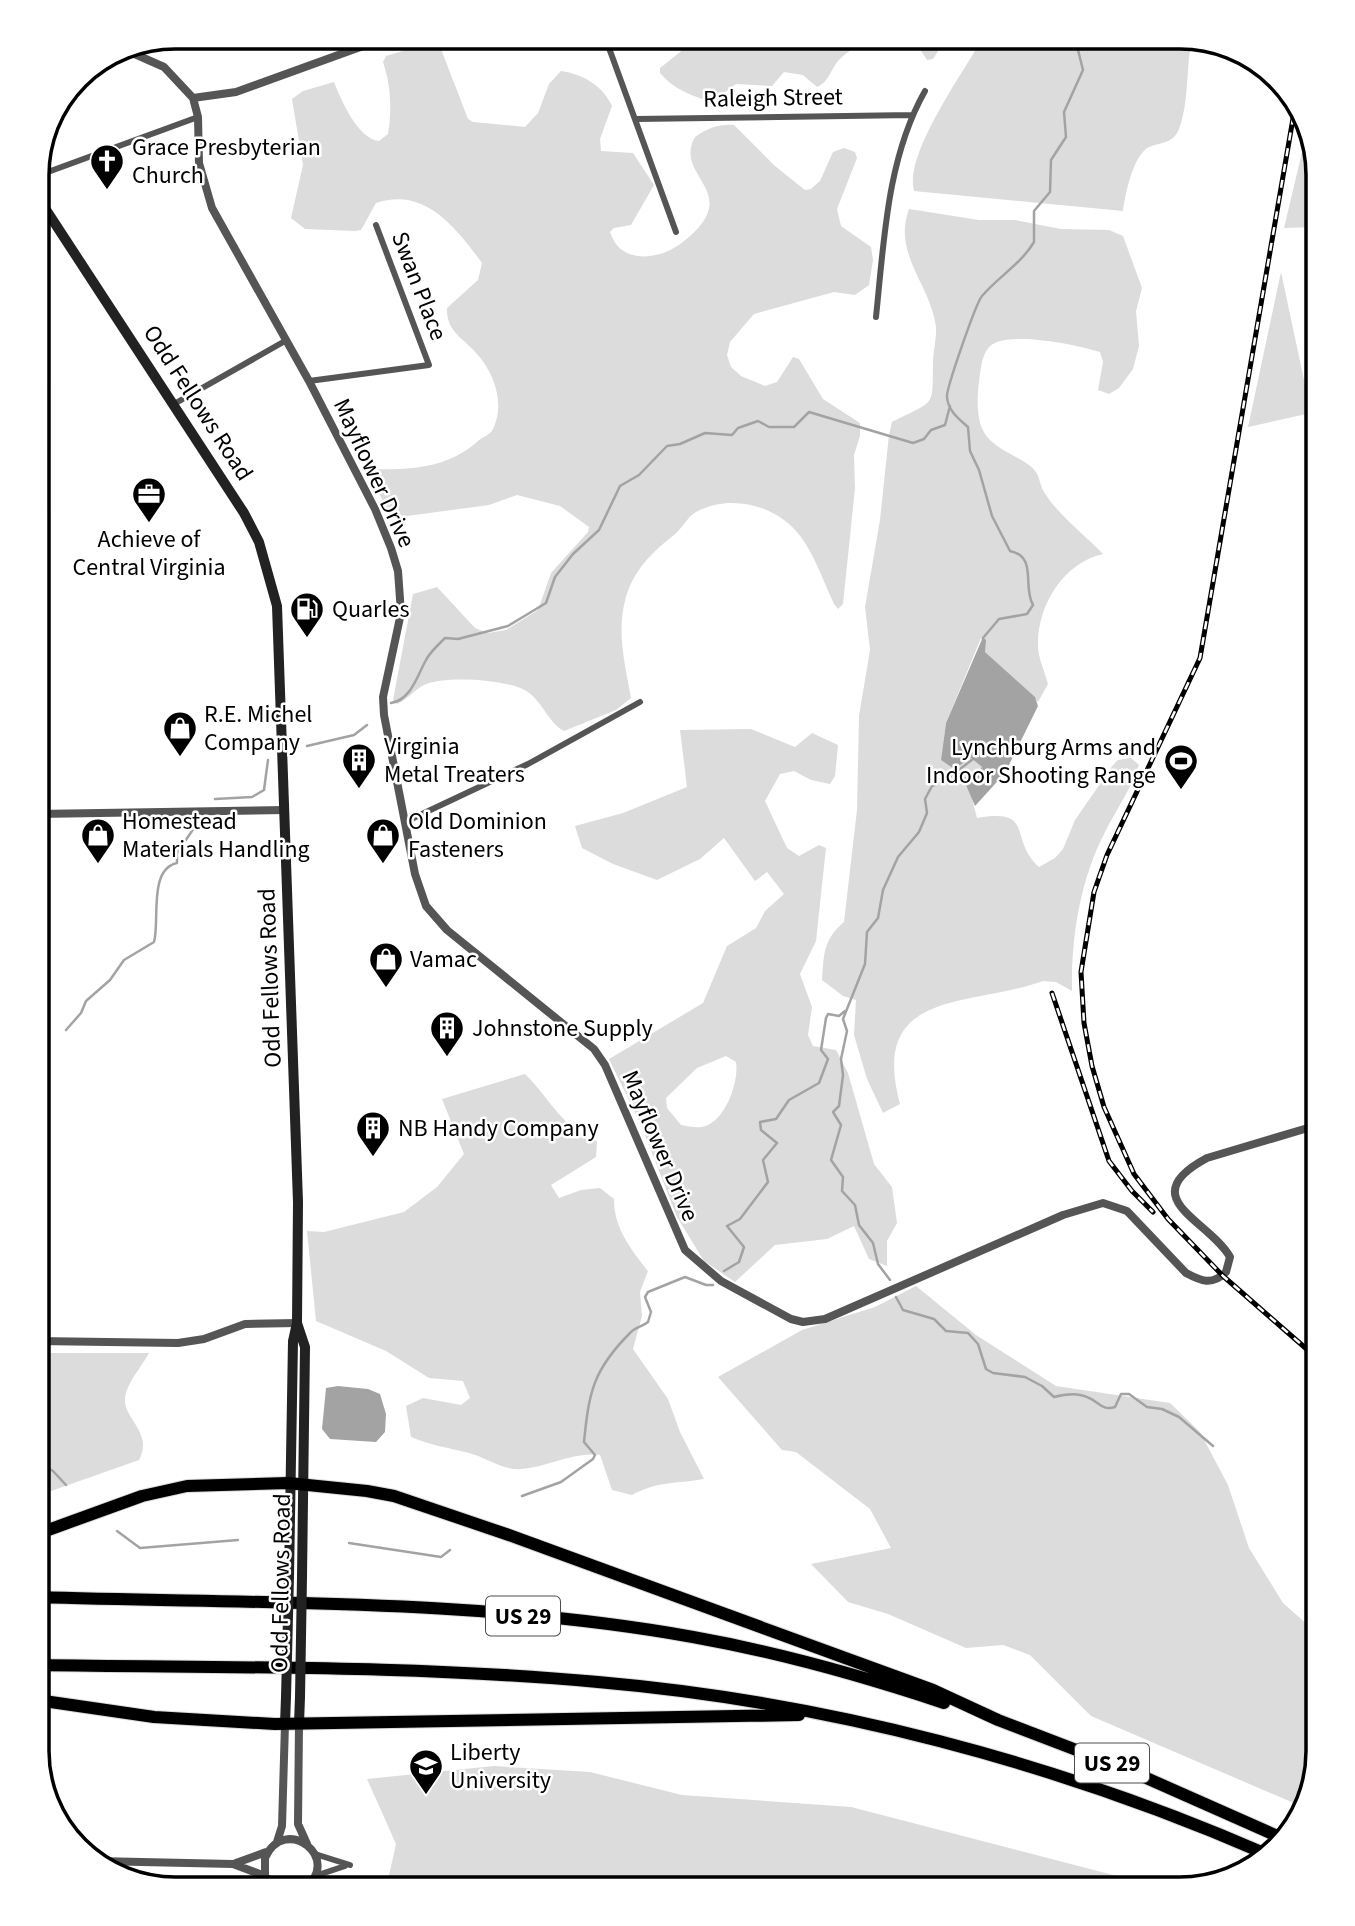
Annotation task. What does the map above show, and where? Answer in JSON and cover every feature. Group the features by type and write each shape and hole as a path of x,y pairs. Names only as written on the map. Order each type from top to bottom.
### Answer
{"highway":[{"path":"49,1530 164,1490 208,1484 304,1484 394,1496 933,1690 998,1720"},
{"name":"US 29","path":"49,1597 450,1608 612,1625 724,1643 851,1675 998,1720 1126,1769 1274,1834"},
{"name":"US 29","path":"49,1665 547,1678 681,1691 824,1715 948,1743 1127,1798 1257,1851"},
{"path":"49,1702 154,1717 285,1724 824,1715"}],"main road":[{"name":"Odd Fellows Road","path":"49,214 244,513 268,570 277,606 298,1202 297,1323 293,1341 288,1483 289,1576 285,1724"},
{"name":"Odd Fellows Road","path":"297,1323 305,1347 299,1724"}],"street":[{"path":"193,98 236,92 355,49"},
{"path":"610,49 676,232"},
{"name":"Mayflower Drive","path":"137,55 164,67 193,98 198,117 199,163 204,188 375,509 398,570 401,612 383,698 386,734 419,890 433,916 576,1032 605,1065 685,1250 720,1281 791,1319 803,1322 825,1320 1063,1214 1103,1202 1127,1211 1186,1273 1198,1280 1213,1281 1226,1272 1230,1257 1184,1213 1175,1195 1177,1182 1194,1164 1207,1158 1306,1129"},
{"path":"876,317 889,199 912,114 925,91"},
{"name":"Raleigh Street","path":"636,119 912,114"},
{"path":"49,172 198,117"},
{"name":"Swan Place","path":"309,381 429,365 376,225"},
{"path":"174,404 285,341"},
{"path":"405,822 528,764 640,702"},
{"path":"49,814 285,810"},
{"path":"49,1340 191,1342 245,1324 297,1323"},
{"name":"Odd Fellows Road","path":"277,1843 282,1826 285,1724"},
{"name":"Odd Fellows Road","path":"299,1724 298,1818 301,1835 306,1844"},
{"path":"233,1864 268,1852 277,1843 292,1839 306,1844 315,1854 350,1865 316,1876 315,1854"},
{"path":"114,1861 233,1864 265,1876 264,1866 268,1852"}],"shaded area":[{"path":"410,49 441,49 468,119 473,122 525,127 538,113 549,84 561,71 584,78 598,87 612,106 600,139 601,151 633,153 654,185 631,225 614,228 610,232 620,248 632,255 650,256 667,251 683,242 701,225 709,210 709,197 692,163 691,151 695,137 709,129 734,125 775,166 805,190 811,189 820,181 833,152 844,148 855,152 857,158 837,209 841,226 871,247 873,260 869,285 855,295 834,292 754,314 730,342 727,355 731,367 741,376 765,386 777,382 793,357 799,359 823,399 860,423 860,436 854,455 855,488 843,604 838,609 806,544 780,517 753,505 724,503 709,506 696,512 658,548 629,587 623,610 622,635 631,698 616,710 564,731 528,692 492,681 461,679 433,682 424,685 397,704 393,700 413,594 437,587 475,628 488,633 506,630 538,610 551,573 588,532 589,527 560,506 517,495 489,505 392,518 366,469 410,468 452,458 492,431 498,410 496,390 489,372 478,355 453,329 447,316 447,308 478,280 482,263 450,225 424,206 410,200 394,199 376,203 361,230 305,229 291,218 303,165 292,99 303,91 334,82 357,126 371,139 379,141 388,134 390,116 389,89 383,62 386,56"},
{"path":"684,49 854,49 838,61 824,82 817,87 803,75 784,72 772,86 736,84 712,102 683,91 660,73 660,68"},
{"path":"920,49 939,49 933,59 927,60"},
{"path":"976,49 1190,49 1184,109 1179,129 1170,140 1149,147 1138,158 1123,211 914,191 913,175 918,156 938,113"},
{"path":"1303,148 1306,227 1284,228"},
{"path":"909,209 979,220 1015,220 1061,229 1109,230 1123,236 1142,288 1136,311 1139,346 1133,369 1119,388 1109,394 1098,390 1103,362 1100,352 1076,346 1044,340 1011,339 990,346 983,358 978,402 980,422 985,434 997,446 1031,467 1044,492 1057,509 1103,554 1076,567 1055,588 1048,602 1042,616 1038,646 1048,684 1038,702 985,652 981,638 946,723 941,760 954,769 971,758 982,767 978,773 966,775 977,818 995,816 1014,822 1030,856 1039,867 1055,858 1063,849 1075,820 1113,765 1118,760 1131,758 1139,765 1096,850 1083,889 1075,930 1072,991 1056,982 1043,981 957,1001 932,1009 912,1021 899,1040 894,1067 900,1104 883,1113 867,1079 854,1035 856,1000 843,996 822,980 828,941 844,922 857,810 859,716 870,650 865,607 880,520 889,435 892,422 925,405 932,394 933,386 936,326 931,306 908,253 905,225"},
{"path":"1281,272 1306,390 1306,414 1248,427"},
{"path":"983,637 986,640 985,652 1035,697 1038,706 1005,773 975,806 963,778 978,773 982,767 971,758 954,769 941,760 946,723"},
{"path":"751,729 795,747 812,733 838,745 835,776 830,784 811,780 794,771 780,774 765,801 787,848 799,856 819,845 826,848 816,941 800,974 812,1007 808,1035 813,1046 836,1050 848,1073 874,1164 892,1187 897,1223 887,1241 887,1266 869,1259 854,1226 827,1239 775,1245 735,1282 704,1261 677,1217 641,1125 609,1059 703,1003 727,946 756,928 765,911 784,894 767,872 755,881 724,838 700,859 657,880 613,864 582,848 575,826 623,813 687,787 680,730","holes":["726,1056 736,1062 736,1079 721,1114 705,1126 681,1125 667,1108 666,1098 697,1068"]},
{"path":"525,1074 566,1121 585,1136 597,1141 596,1157 551,1185 559,1198 581,1190 600,1188 614,1199 620,1228 629,1246 648,1271 640,1292 642,1316 633,1349 668,1399 680,1432 704,1479 659,1485 632,1495 612,1490 600,1455 580,1456 531,1468 515,1469 411,1437 406,1406 423,1398 461,1405 470,1398 463,1381 429,1378 386,1351 316,1321 307,1231 324,1232 404,1212 437,1187 464,1154 442,1099"},
{"path":"916,1286 976,1335 1056,1386 1170,1403 1200,1432 1228,1485 1249,1548 1283,1603 1306,1623 1305,1768 1294,1803 1091,1716 1030,1655 1003,1645 966,1648 888,1614 848,1602 811,1564 891,1548 870,1509 796,1452 782,1450 718,1377 802,1330 875,1307"},
{"path":"49,1353 149,1353 130,1383 125,1402 143,1440 139,1460 49,1492"},
{"path":"338,1386 368,1389 380,1394 386,1414 385,1432 376,1442 330,1439 322,1429 326,1388"},
{"path":"494,1766 590,1772 682,1795 851,1807 1121,1877 389,1877 396,1844 367,1779"}],"waterway":[{"path":"983,638 999,619 1027,614 1033,605 1027,566 1019,554 1010,551 992,516 979,470 970,451 968,427 954,414 947,397 956,363 982,296 1023,257 1034,242 1034,211 1050,192 1051,160 1066,137 1064,112 1083,70 1079,49"},
{"path":"391,703 404,697 428,657 445,638 458,639 508,626 546,603 555,577 573,554 599,530 620,486 639,475 667,446 680,444 705,433 732,435 738,428 758,421 769,427 794,427 809,412 913,443 924,439 931,430 945,425 950,406"},
{"path":"307,746 354,735 367,725"},
{"path":"890,1280 878,1264 873,1243 859,1225 855,1205 842,1191 843,1177 831,1160 841,1125 833,1112 839,1106 843,1075 841,1059 847,1031 843,1019 865,964 867,932 878,918 883,890 898,857 919,832 927,813 925,799 932,786 946,780 973,759"},
{"path":"215,799 252,797 264,790 268,760"},
{"path":"66,1030 81,1013 86,1001 110,980 124,960 154,942 157,897 162,875 168,867 177,863 177,853 194,828"},
{"path":"724,1271 739,1262 744,1247 727,1226 740,1219 768,1182 763,1160 777,1143 761,1130 760,1122 776,1119 789,1100 819,1083 828,1059 821,1050 826,1018 828,1014 839,1016 845,1011"},
{"path":"522,1496 561,1482 593,1459 595,1455 584,1442 591,1395 601,1371 618,1346 632,1331 648,1322 651,1312 645,1297 648,1292 685,1277 713,1285"},
{"path":"896,1297 903,1310 934,1319 946,1331 968,1333 978,1344 986,1369 993,1373 1025,1377 1042,1386 1054,1397 1080,1395 1107,1408 1115,1407 1121,1394 1129,1394 1147,1407 1162,1409 1179,1417 1213,1446"},
{"path":"49,1469 66,1485"},
{"path":"117,1531 140,1548 238,1540"},
{"path":"349,1543 441,1557 450,1550"}],"railway":[{"path":"1293,120 1200,658 1107,855 1094,892 1081,972 1084,1023 1092,1066 1104,1107 1134,1174 1168,1219 1223,1276 1306,1349"},
{"path":"1052,993 1109,1161 1132,1191 1153,1212"}],"place":[{"name":"Grace Presbyterian Church","path":"107,191"},
{"name":"Achieve of Central Virginia","path":"149,524"},
{"name":"Quarles","path":"307,639"},
{"name":"R.E. Michel Company","path":"180,758"},
{"name":"Virginia Metal Treaters","path":"359,790"},
{"name":"Lynchburg Arms and Indoor Shooting Range","path":"1181,791"},
{"name":"Homestead Materials Handling","path":"98,865"},
{"name":"Old Dominion Fasteners","path":"383,865"},
{"name":"Vamac","path":"386,989"},
{"name":"Johnstone Supply","path":"447,1058"},
{"name":"NB Handy Company","path":"373,1158"},
{"name":"Liberty University","path":"426,1796"}]}
